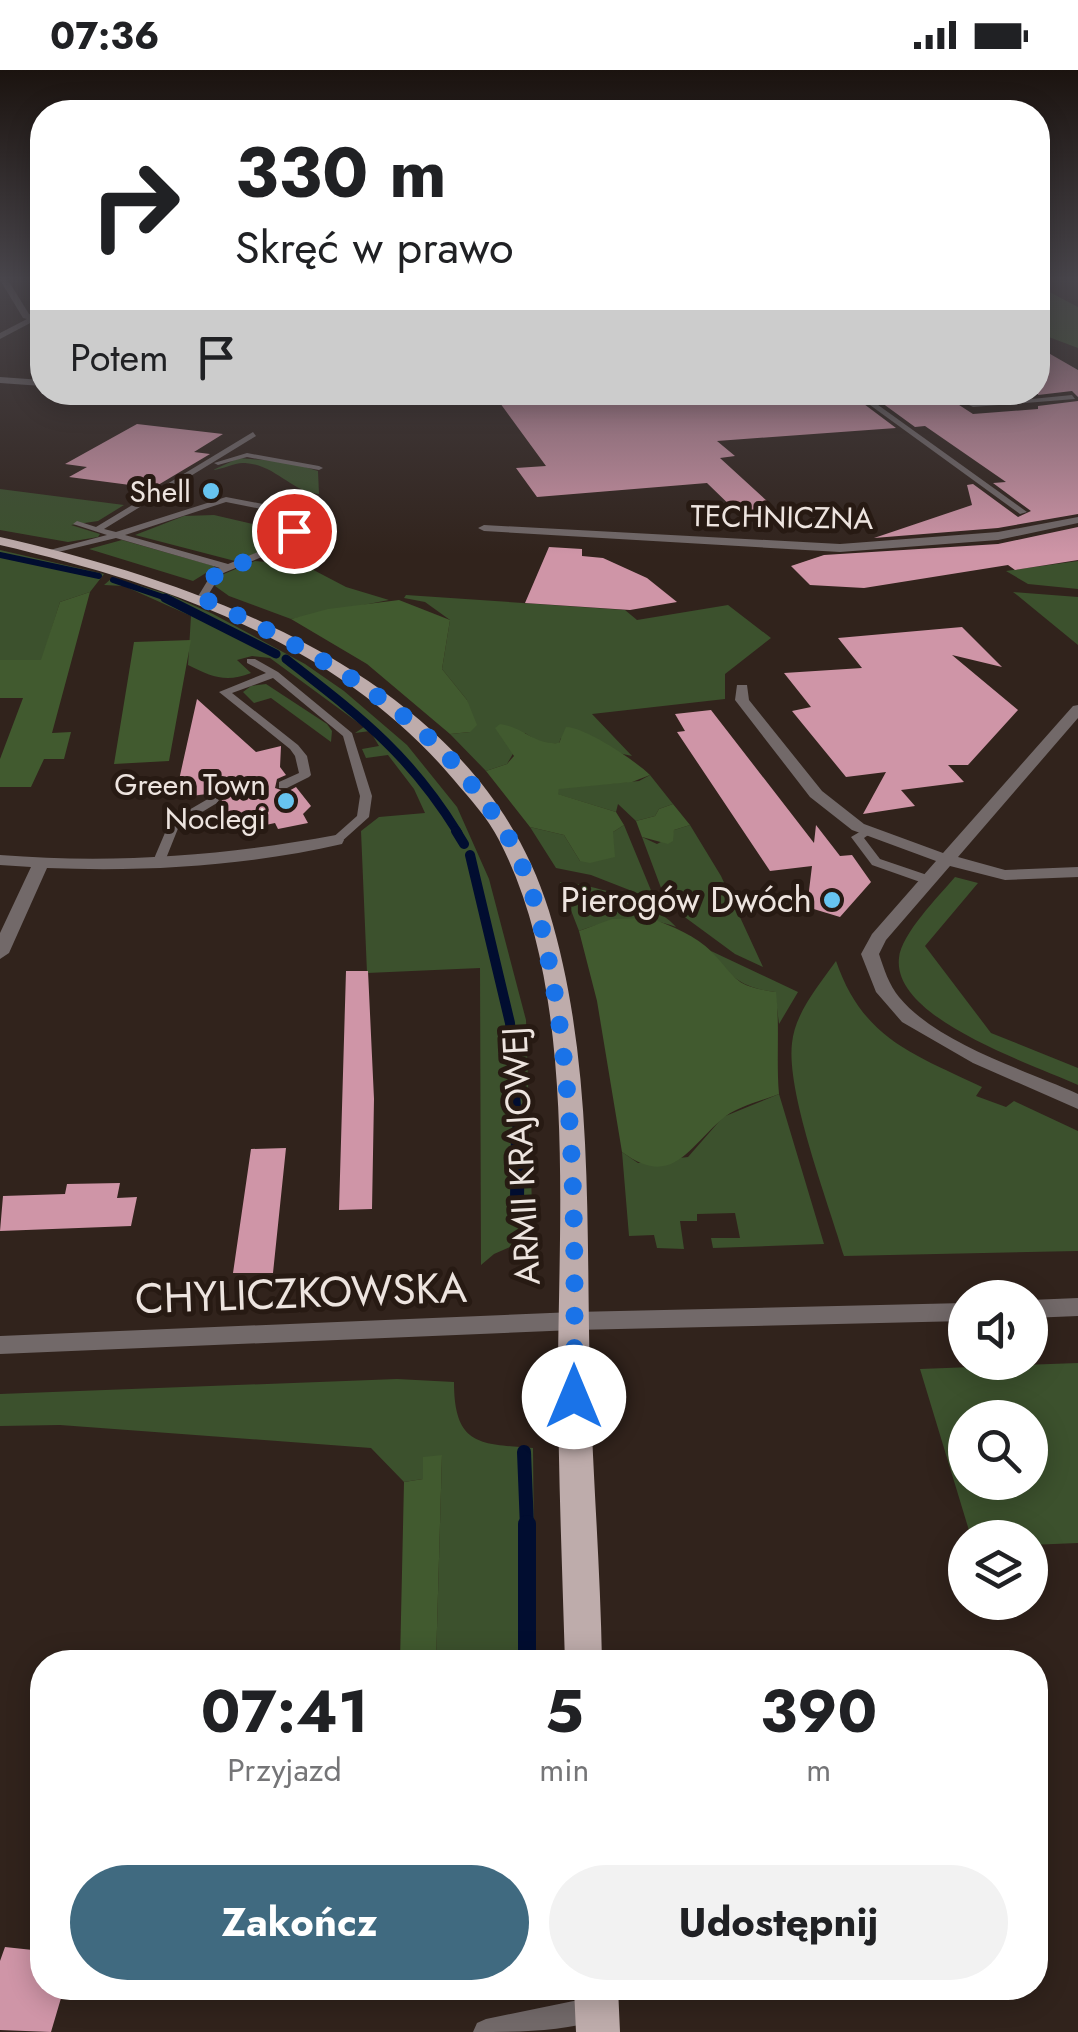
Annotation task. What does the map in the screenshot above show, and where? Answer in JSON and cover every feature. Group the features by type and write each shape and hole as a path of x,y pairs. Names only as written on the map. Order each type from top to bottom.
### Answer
{"main road":[{"name":"ARMII KRAJOWEJ","path":"0,541 119,569 202,598 354,679 458,769 511,842 543,926 568,1068 584,1650"}],"street":[{"path":"0,380 30,382"},
{"name":"TECHNICZNA","path":"484,528 840,548 998,536 1078,520"},
{"path":"742,688 742,700 816,794 841,817 945,859 1005,874 1078,872"},
{"path":"1078,709 945,859 878,938 870,954 894,1003 928,1029 1078,1102"},
{"path":"0,860 41,864 245,856 336,840"},
{"path":"0,953 41,864"},
{"path":"1048,1308 1078,1307"},
{"name":"CHYLICZKOWSKA","path":"0,1345 574,1320 948,1312"}],"lane":[{"path":"873,405 1023,512"},
{"path":"100,528 252,434"},
{"path":"178,480 236,456 295,461 319,468"},
{"path":"50,551 115,535 226,499 291,512 293,540 212,577 202,598"},
{"path":"77,524 228,567"},
{"path":"251,661 274,674 348,735 366,796 363,817 336,840"},
{"path":"274,674 224,692 301,756 306,775 284,785"},
{"path":"159,861 174,824 213,800"},
{"path":"868,831 857,836 876,862 928,880"},
{"path":"486,2032 597,2010"}],"green space":[{"path":"239,458 288,462 318,471 319,494 300,489 256,465 241,463 213,470"},
{"path":"0,489 124,505 98,521 71,525 100,534 68,542 0,530"},
{"path":"214,515 275,529 283,538 278,545 235,561 135,535 184,516"},
{"path":"122,540 214,568 193,581 89,549"},
{"path":"0,550 104,574 90,592 60,602 42,660 0,660"},
{"path":"255,561 304,565 346,587 389,600 291,619 229,596 215,586 219,576"},
{"path":"1078,561 1078,589 1028,584 1006,571"},
{"path":"112,578 168,594 213,614 305,664 344,691 407,745 457,807 489,879 526,1020 533,1237 494,1254 481,1265 480,968 367,973 361,831 379,817 425,813 414,789 388,755 366,758 362,749 379,746 370,731 355,733 364,727 270,658 252,656 237,660 251,673 234,678 212,675 188,665 191,616 124,586 104,585"},
{"path":"90,592 52,733 71,732 64,759 44,759 31,787 0,787 0,759 23,698 0,698 0,660 41,660 60,602"},
{"path":"1013,592 1078,597 1078,645 1017,595"},
{"path":"406,595 625,610 637,620 728,605 771,638 725,674 725,699 592,714 632,756 614,752 601,743 561,738 559,743 543,745 525,733 507,764 486,771 450,734 470,732 467,700 442,669 450,620 425,602 404,598"},
{"path":"399,600 450,620 442,669 467,700 477,725 470,732 450,734 367,664 291,619 328,609"},
{"path":"191,640 169,761 114,764 134,642"},
{"path":"266,684 327,724 332,731 331,742 271,698 254,703 243,692 251,686"},
{"path":"500,724 550,743 559,743 566,727 574,728 610,746 650,775 632,782 559,789 558,794 616,812 624,825 613,832 615,857 590,863 580,861 564,835 530,827 486,771 507,764 514,756 495,728"},
{"path":"650,775 673,804 659,809 655,816 636,821 618,804 616,812 557,794 559,788 639,781"},
{"path":"673,804 690,825 674,830 673,841 668,844 642,837 636,821 655,816 659,809"},
{"path":"624,825 655,900 591,875 556,868 530,827 564,835 580,861 613,839 613,832"},
{"path":"690,825 721,876 763,967 735,954 667,904 642,837 657,844 672,836 674,830"},
{"path":"955,877 978,883 925,946 991,1033 1078,1068 1078,1085 969,1036 918,1001 903,980 899,958 906,938"},
{"path":"560,882 622,896 654,910 676,927 627,919 579,931"},
{"path":"650,918 699,941 744,984 776,992 778,1018 779,1094 733,1111 688,1153 666,1166 639,1162 622,1152 597,1001 579,931 612,919"},
{"path":"711,951 798,992 779,1024 775,992 738,980"},
{"path":"836,961 860,1009 893,1041 982,1087 976,1096 1006,1107 1014,1101 1078,1131 1078,1251 844,1256 802,1119 792,1064 798,1021"},
{"path":"779,1094 824,1244 713,1248 711,1238 740,1238 735,1213 697,1214 697,1221 680,1221 684,1249 657,1248 654,1235 629,1236 622,1152 638,1163 688,1157 723,1117"},
{"path":"1078,1363 1078,1543 1048,1544 1048,1520 966,1520 960,1500 1048,1500 1048,1400 948,1400 948,1461 920,1369 948,1368 948,1380 1048,1380 1048,1364"},
{"path":"397,1379 454,1382 459,1419 474,1438 533,1448 535,1650 436,1650 442,1455 423,1479 404,1482 371,1448 60,1425 0,1426 0,1394"},
{"path":"442,1455 436,1650 400,1650 404,1482 423,1479 423,1457"}],"building":[{"path":"1050,372 1078,372 1078,397 1072,391 1050,394"},
{"path":"1078,401 1078,514 998,528 874,538 972,505 967,485 973,484 1018,517 1031,511 993,483 1006,482 925,426 915,427 885,405 959,405 973,414 1038,409"},
{"path":"501,405 865,405 896,428 717,441 735,456 720,458 780,513 741,516 707,483 537,497 516,468 546,466"},
{"path":"137,424 223,434 194,452 210,454 153,488 69,477 87,467 65,464"},
{"path":"1078,527 1078,560 1015,570 1008,565 864,588 810,585 791,566 824,555 998,544"},
{"path":"549,547 582,549 582,556 603,558 647,578 677,602 630,610 525,603"},
{"path":"962,627 1002,667 952,655 1018,710 968,765 948,765 964,782 901,790 915,806 863,814 886,772 846,777 792,711 811,707 784,673 862,668 838,638"},
{"path":"197,699 256,752 281,746 280,767 286,775 277,779 275,788 287,792 296,787 311,806 303,814 308,823 278,829 275,823 232,832 217,807 223,799 215,793 175,798"},
{"path":"711,710 814,843 816,825 840,856 852,855 871,882 840,917 807,907 812,866 770,871 677,732 685,731 675,714"},
{"path":"346,971 368,971 374,1099 372,1209 339,1210"},
{"path":"286,1148 273,1273 233,1273 251,1149"},
{"path":"120,1183 117,1198 137,1197 131,1226 0,1231 3,1196 65,1194 67,1184"},
{"path":"5,1947 30,1950 30,2000 60,2000 51,2032 0,2030 0,1961"}],"waterway":[{"path":"0,555 99,576"},
{"path":"113,580 172,600"},
{"path":"165,598 276,654"},
{"path":"286,659 401,757 458,833"},
{"path":"456,831 464,844"},
{"path":"470,855 510,1023 518,1135"},
{"path":"517,1200 518,1135"},
{"path":"524,1452 527,1527"},
{"path":"527,1527 527,1650"}],"place":[{"name":"Shell","path":"211,491"},
{"name":"Green Town Noclegi","path":"286,801"},
{"name":"Pierogów Dwóch","path":"832,900"}],"route":[{"path":"294,531 293,540 286,547 217,572 202,598 265,628 354,679 412,724 458,769 511,842 543,926 568,1068 574,1397"}]}
